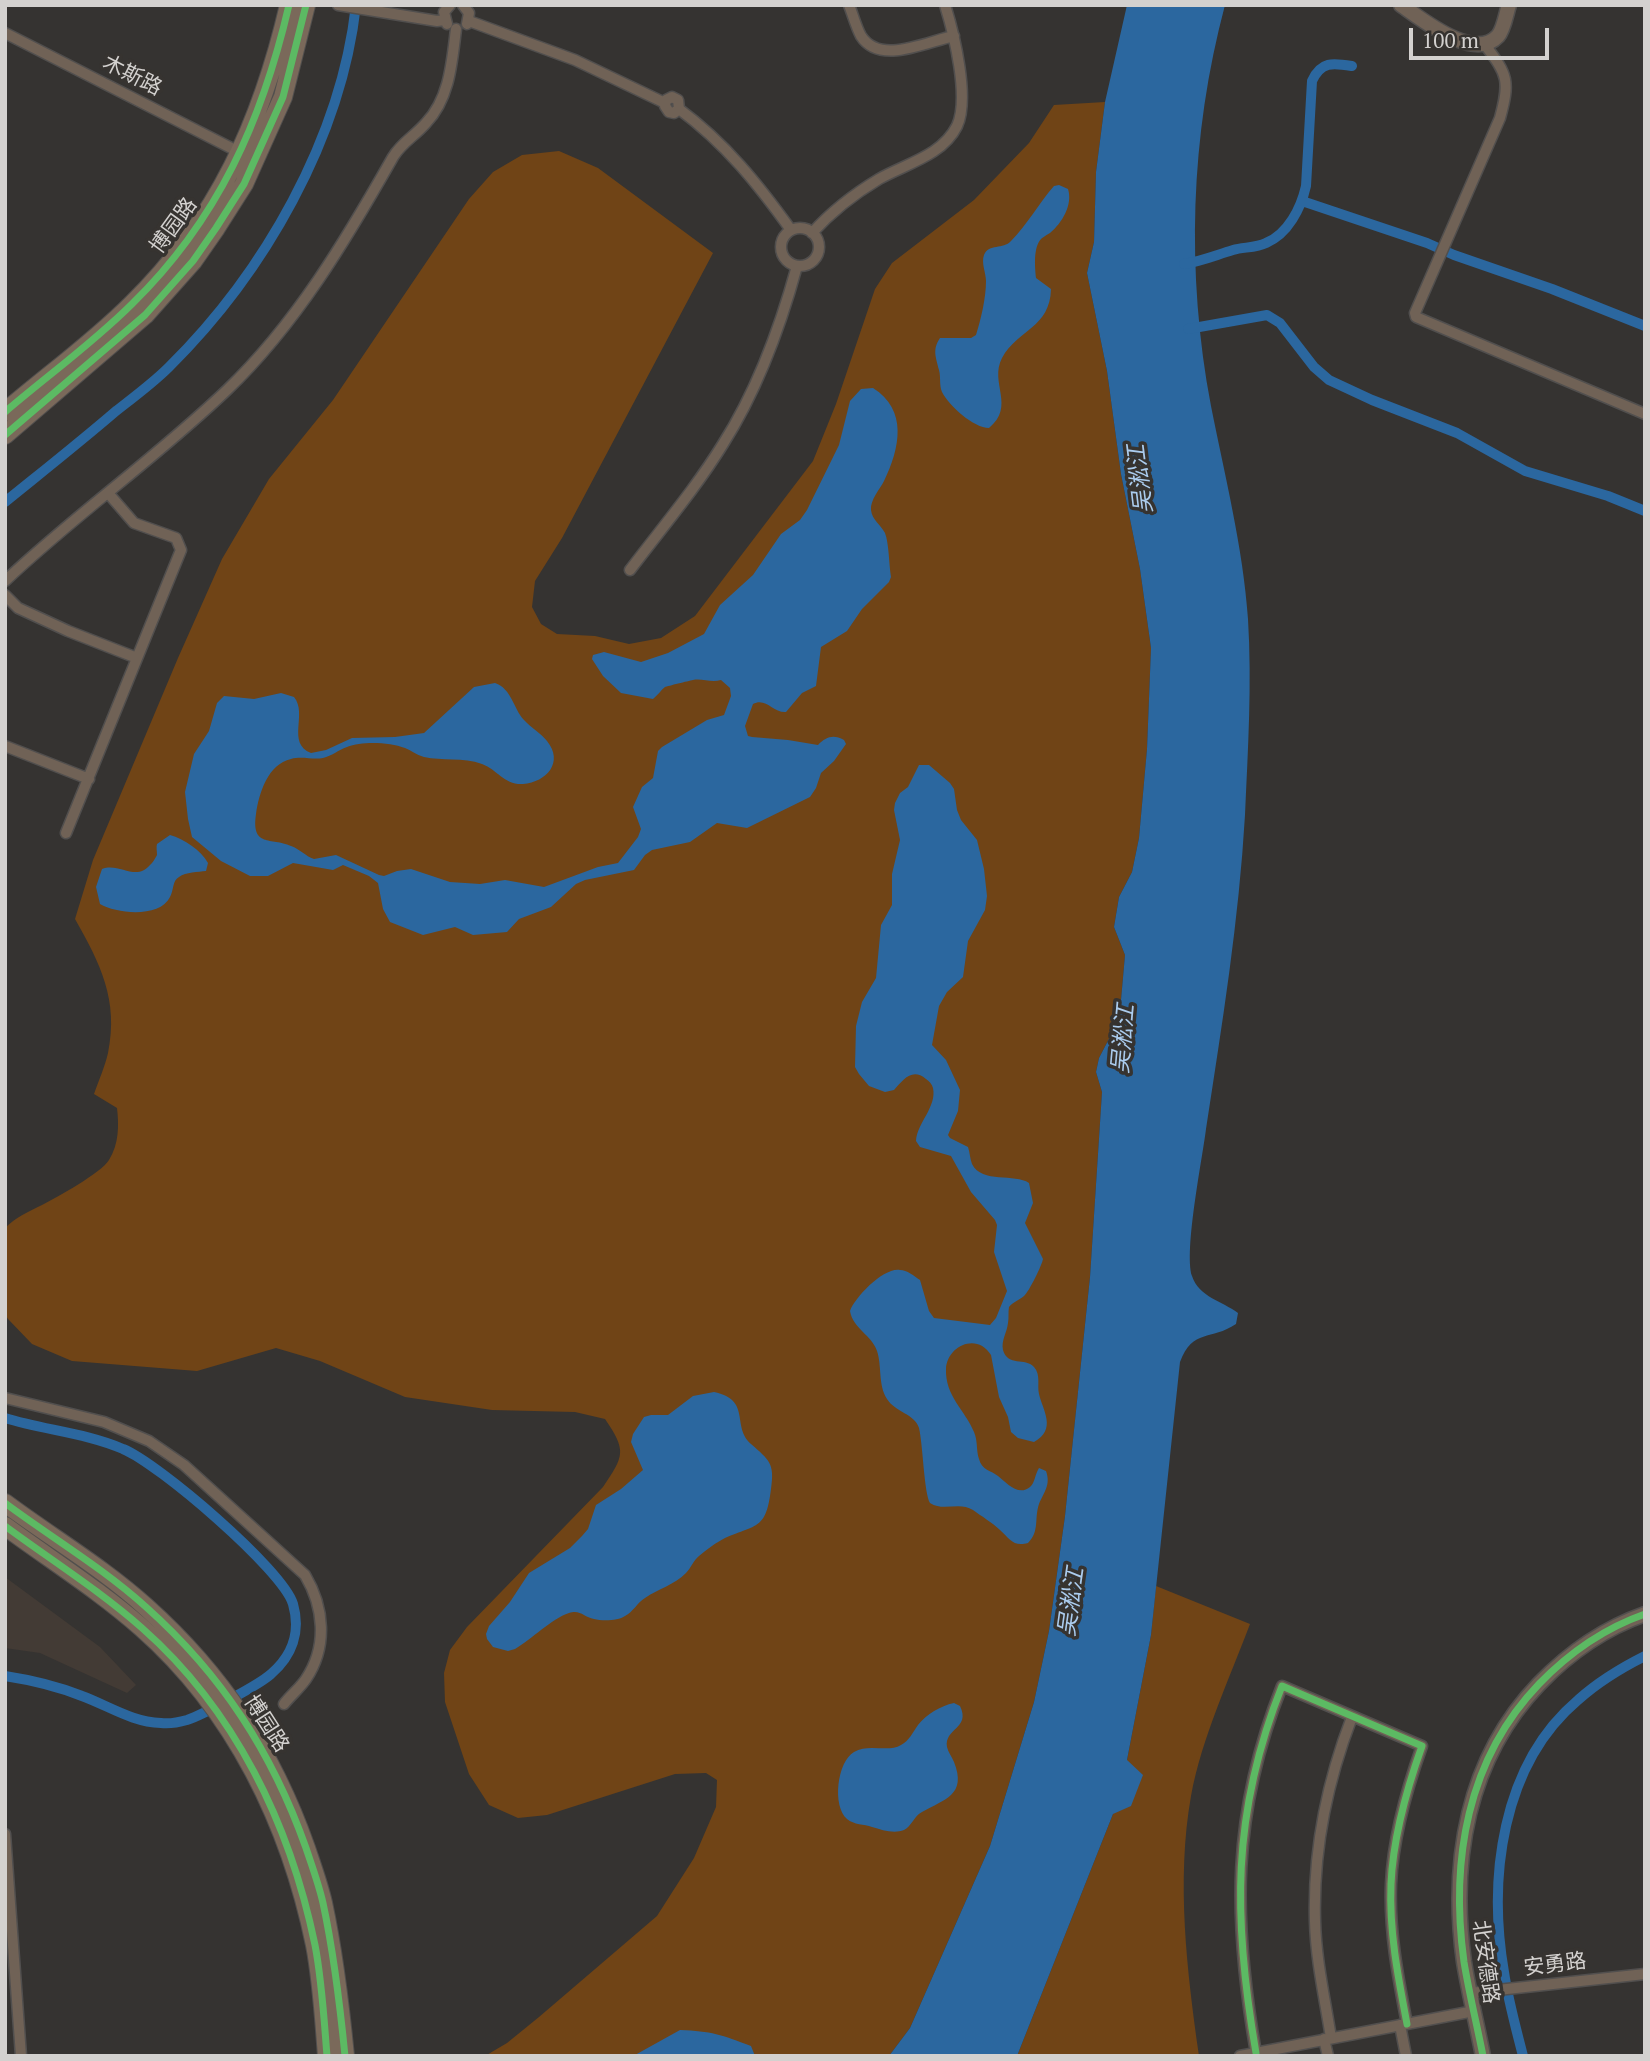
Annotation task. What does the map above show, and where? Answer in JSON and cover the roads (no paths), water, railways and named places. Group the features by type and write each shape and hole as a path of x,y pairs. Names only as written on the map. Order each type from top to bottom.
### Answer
{"main road":[{"name":"博园路","path":"5,412 131,305 160,275 201,221 241,153 261,107 289,5"},
{"name":"博园路","path":"5,435 145,316 193,261 244,184 283,97 306,5"},
{"name":"博园路","path":"5,1503 88,1561 146,1607 272,1766 291,1806 323,1900 345,2056"},
{"name":"博园路","path":"5,1526 115,1605 209,1684"},
{"name":"博园路","path":"233,1719 272,1808 295,1872 315,1945 327,2056"}],"street":[{"path":"449,5 444,12 444,20 449,27 456,29 464,27 469,21 469,13 463,5"},
{"path":"849,5 866,43 878,50 902,49 954,36"},
{"path":"812,233 856,193 926,157 954,131 960,117 961,82 954,36 945,5"},
{"path":"1401,5 1433,27 1467,44 1485,45 1500,35 1509,5"},
{"path":"342,7 444,20"},
{"path":"469,21 566,57 665,103 669,98 676,98 680,103 679,109 715,138 739,163 791,230"},
{"path":"5,581 227,390 298,309 377,189 400,146 426,124 442,100 451,68 456,29"},
{"name":"木斯路","path":"5,33 241,153"},
{"path":"1485,45 1503,68 1507,85 1504,103 1500,118 1415,313 1416,317 1645,414"},
{"path":"804,229 812,233 818,241 817,255 811,262 797,265 787,261 781,247 783,237 791,230 804,229"},
{"path":"630,570 712,462 749,399 785,309 797,265"},
{"path":"66,833 181,550 176,538 130,519 108,494"},
{"path":"5,595 18,608 137,659"},
{"path":"5,746 89,779"},
{"path":"5,1398 104,1422 149,1441 184,1465 305,1574 315,1591 323,1623 318,1654 306,1678 284,1703"},
{"name":"北安德路","path":"1483,2056 1461,1937 1462,1849 1471,1800 1490,1753 1510,1719 1546,1676 1595,1638 1645,1614"},
{"path":"1406,2056 1404,2024 1395,1957 1391,1882 1405,1798 1422,1746 1282,1686 1257,1761 1243,1830 1239,1890 1249,2054 1404,2024 1474,2011"},
{"path":"1328,2056 1317,1948 1315,1890 1329,1784 1352,1717"},
{"path":"5,1834 21,2056"},
{"name":"安勇路","path":"1470,1993 1645,1974"}],"water":[{"name":"吴淞江","path":"1127,5 1225,5 1213,54 1199,154 1195,255 1203,356 1246,592 1249,717 1239,894 1194,1205 1190,1264 1192,1276 1200,1289 1238,1313 1236,1324 1191,1344 1180,1362 1151,1635 1127,1760 1143,1775 1131,1806 1113,1814 1017,2056 889,2056 910,2028 990,1846 1034,1702 1049,1631 1065,1516 1090,1277 1102,1092 1096,1072 1099,1058 1120,1011 1125,955 1114,927 1119,897 1132,872 1139,838 1147,749 1151,648 1140,569 1121,474 1107,371 1087,273 1094,242 1096,172 1105,102"},
{"path":"1054,186 1068,189 1068,207 1059,224 1038,243 1035,258 1036,278 1051,289 1049,302 1039,320 1016,340 1002,358 998,376 1001,411 989,428 983,427 950,404 942,392 936,346 940,338 971,338 976,335 985,294 983,261 986,251 1008,244"},
{"path":"873,388 892,407 898,430 890,468 871,506 873,517 886,537 891,577 862,609 847,631 821,647 816,686 802,693 786,712 762,702 753,704 745,726 748,736 752,737 818,745 830,737 844,740 846,744 821,773 810,797 747,828 717,823 690,842 652,850 634,870 576,884 551,907 519,919 507,932 473,935 455,927 423,935 390,922 383,909 378,883 369,876 343,865 333,870 293,863 268,876 250,876 221,861 192,837 185,792 194,754 209,731 217,703 224,696 254,699 281,693 294,697 298,704 300,742 311,753 326,750 352,738 424,733 474,687 495,683 509,694 520,715 545,738 552,749 553,763 546,775 532,782 516,784 475,762 424,757 391,744 353,745 323,758 295,758 276,767 266,781 256,814 255,825 260,837 284,843 314,859 336,855 379,875 411,869 450,882 480,884 505,880 544,887 598,867 618,863 641,829 633,807 642,787 653,778 658,751 707,720 724,715 731,696 730,688 721,680 696,680 667,686 653,699 621,693 603,676 592,659 593,655 604,652 641,662 668,653 704,634 720,605 753,575 781,534 800,520 807,510 839,445 850,401 861,389"},
{"path":"919,765 929,765 954,789 961,820 977,840 987,896 985,910 968,941 963,977 947,992 939,1006 932,1045 946,1060 960,1090 958,1111 948,1135 950,1138 968,1147 972,1164 983,1174 1029,1183 1033,1203 1025,1223 1043,1259 1026,1294 1009,1307 1003,1350 1009,1358 1030,1364 1036,1370 1039,1394 1047,1420 1045,1431 1034,1442 1018,1438 1011,1432 999,1397 991,1355 978,1344 964,1345 951,1354 946,1369 947,1379 952,1395 974,1432 980,1463 984,1468 1021,1490 1032,1485 1039,1468 1046,1471 1047,1484 1039,1504 1034,1534 1028,1543 1023,1544 1012,1541 968,1507 941,1507 930,1503 917,1423 887,1399 882,1388 875,1345 855,1323 850,1311 871,1284 893,1270 905,1271 920,1280 929,1311 934,1318 990,1325 996,1318 1007,1291 994,1252 997,1225 995,1220 971,1192 951,1156 920,1147 916,1141 932,1102 931,1084 916,1074 904,1079 894,1090 885,1092 869,1086 855,1067 856,1026 862,1002 876,978 881,925 892,905 892,874 900,840 895,803 900,793 908,787"},
{"path":"170,835 197,849 208,863 206,871 179,877 165,904 148,911 127,912 100,904 96,887 102,869 115,868 133,872 145,870 157,855 157,844"},
{"path":"714,1392 733,1401 745,1437 766,1458 771,1468 769,1502 763,1518 753,1527 712,1546 697,1558 681,1577 645,1598 622,1618 597,1620 573,1612 555,1620 515,1649 508,1651 493,1647 486,1634 489,1626 510,1602 529,1573 570,1548 588,1529 596,1505 643,1470 631,1442 644,1417 668,1415 693,1396"},
{"path":"954,1703 960,1706 962,1719 947,1741 958,1782 952,1794 919,1814 906,1829 900,1831 892,1832 847,1819 839,1804 838,1784 848,1757 860,1749 901,1745 930,1714"},
{"path":"680,2030 732,2039 751,2046 755,2056 598,2056 635,2055"}],"waterway":[{"path":"5,502 163,373 204,330 236,290 266,246 315,154 334,105 348,55 356,5"},
{"path":"1184,264 1262,245 1274,239 1287,227 1301,203 1306,186 1312,81 1319,70 1328,65 1352,66"},
{"path":"1302,201 1427,243 1645,326"},
{"path":"1188,329 1267,315 1280,323 1314,367 1329,380 1457,433 1525,471 1608,496 1645,511"},
{"path":"5,1418 109,1444 140,1458 163,1474 217,1519 267,1567 293,1604 296,1624 293,1643 271,1674 217,1706 178,1722 140,1720 63,1689 5,1676"},
{"path":"1523,2056 1510,2004 1499,1936 1500,1862 1506,1826 1517,1790 1532,1757 1552,1727 1594,1687 1645,1656"}]}
